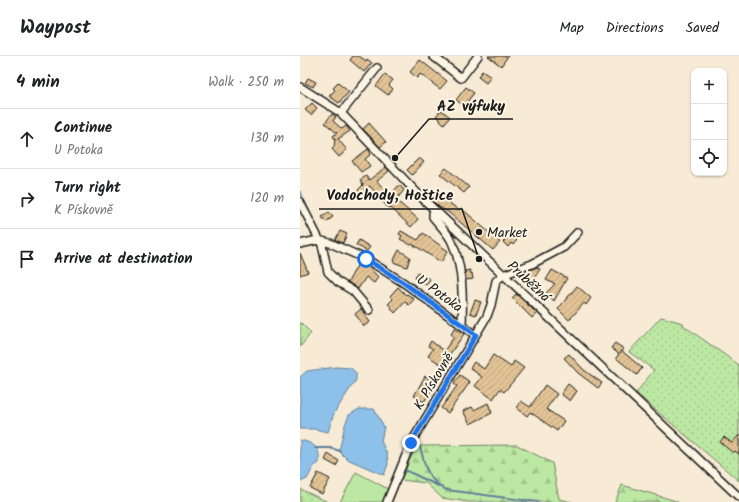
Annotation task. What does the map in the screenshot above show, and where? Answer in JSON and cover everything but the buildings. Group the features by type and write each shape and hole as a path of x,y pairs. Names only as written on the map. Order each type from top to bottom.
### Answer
{"street":[{"path":"433,56 461,78 478,56"},
{"path":"341,113 377,68"},
{"name":"Průběžná","path":"300,87 341,113 434,210 739,497"},
{"path":"300,202 318,240 322,245 328,272 338,282 353,291 369,310"},
{"name":"U Potoka","path":"434,210 434,217 452,241 457,258 463,299 462,325"},
{"path":"503,276 532,264 564,247 578,232"},
{"path":"300,244 318,240"},
{"name":"U Potoka","path":"318,240 330,243 366,259 404,283 476,335"},
{"name":"K Pískovně","path":"387,502 411,443 487,316 496,282 503,276"}],"green space":[{"path":"661,317 683,323 684,326 739,365 739,481 636,393 654,370 629,352"},
{"path":"300,322 311,333 300,347"},
{"path":"517,445 552,463 559,499 572,502 468,502 442,498 426,483 401,480 416,446"},
{"path":"356,472 388,489 383,502 340,502"},
{"path":"622,485 676,501 678,502 615,502"},
{"path":"300,489 328,502 300,502"}],"water":[{"path":"336,367 351,368 356,373 356,380 334,413 328,432 314,429 300,429 300,377 307,371"},
{"path":"359,409 374,409 384,427 381,441 387,454 388,464 384,475 347,459 339,451 349,415"},
{"path":"300,440 316,447 319,454 319,463 314,466 307,479 300,482"}],"waterway":[{"path":"300,192 310,214"},
{"path":"420,447 428,473 439,485"},
{"path":"315,448 330,448 340,451"},
{"path":"405,470 447,490 538,502"}],"place":[{"name":"AZ výfuky","path":"395,158"},
{"name":"Market","path":"479,232"},
{"name":"Vodochody, Hoštice","path":"479,259"}],"route":[{"path":"366,259 404,283 476,335 411,443"}]}
